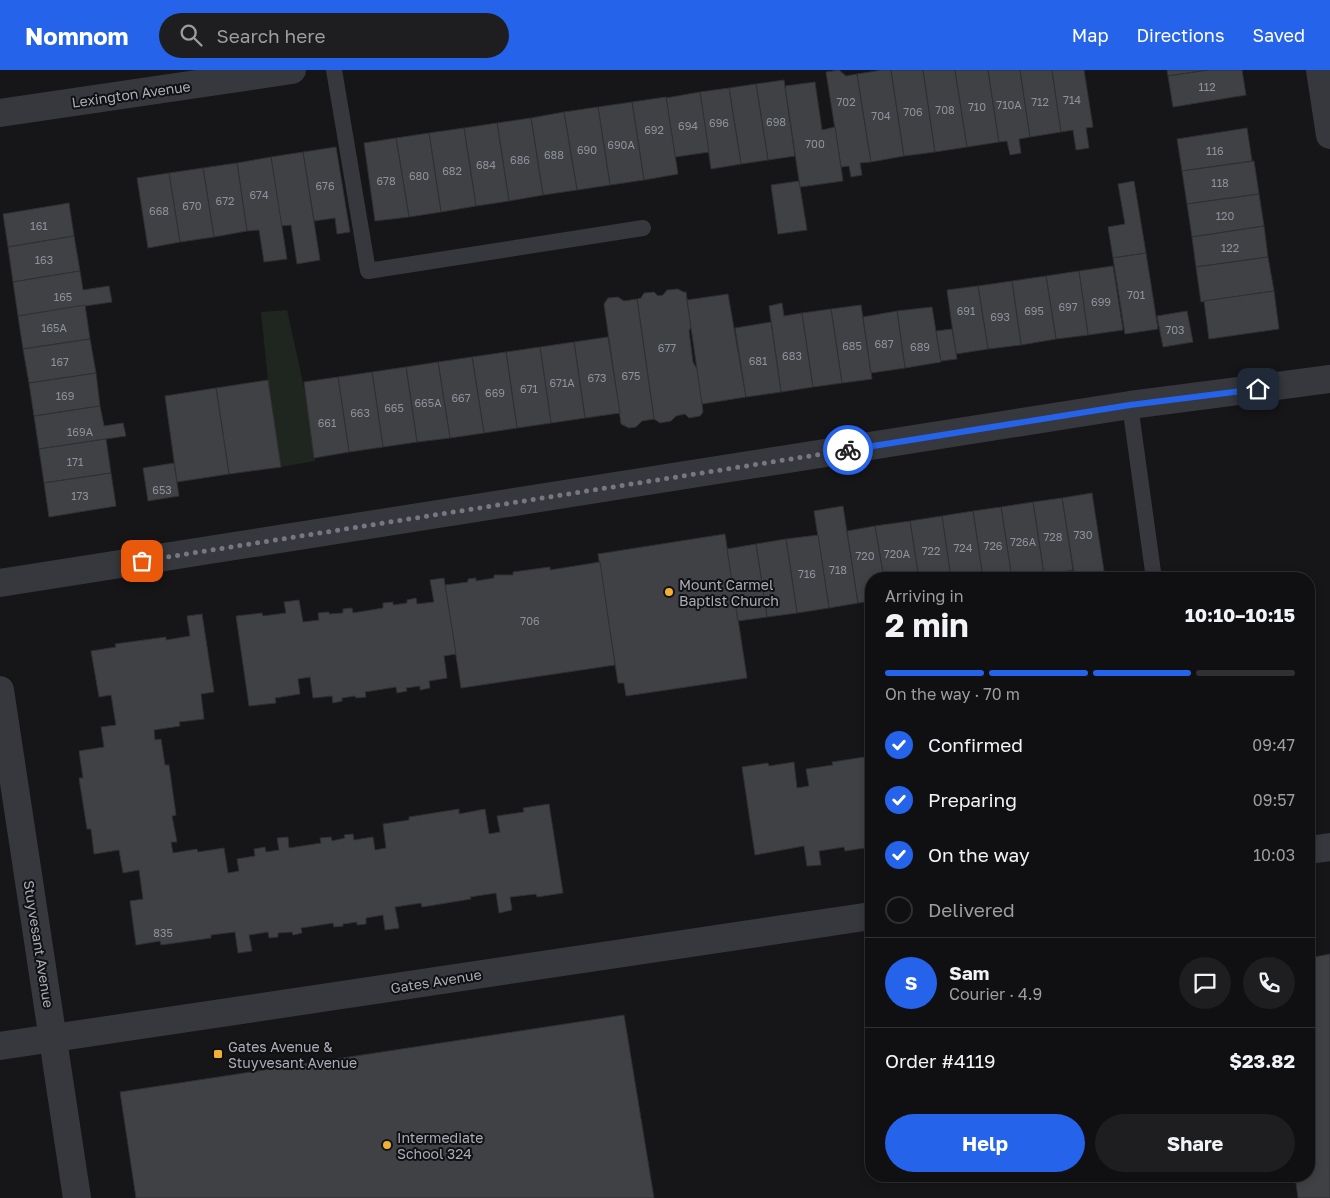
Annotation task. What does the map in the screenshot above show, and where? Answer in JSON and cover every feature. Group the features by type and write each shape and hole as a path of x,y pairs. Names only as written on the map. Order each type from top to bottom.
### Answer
{"street":[{"name":"Lexington Avenue","path":"0,113 292,70"},
{"path":"1320,70 1330,135"},
{"path":"0,583 1130,405 1330,379"},
{"name":"Stuyvesant Avenue","path":"0,690 78,1198"},
{"path":"1315,849 1330,847"},
{"name":"Gates Avenue","path":"0,1046 865,917"}],"lane":[{"path":"334,70 368,271 643,228"},
{"path":"1130,405 1153,572"}],"shaded area":[{"path":"287,310 305,392 315,461 281,467 268,380 261,312"}],"building":[{"path":"839,70 846,76 857,74 871,162 860,163 862,175 851,177 849,166 841,167 826,72"},
{"path":"891,70 904,156 871,162 857,74"},
{"path":"891,70 923,70 935,152 904,156"},
{"path":"923,70 955,70 967,147 935,152"},
{"path":"955,70 988,70 999,142 967,147"},
{"path":"988,70 1020,70 1030,137 1019,139 1021,153 1010,155 1007,141 999,142"},
{"path":"1020,70 1052,70 1061,132 1030,137"},
{"path":"1052,70 1084,70 1093,127 1086,128 1089,148 1076,150 1073,130 1061,132"},
{"path":"1167,70 1209,70 1168,76"},
{"path":"1209,70 1242,70 1246,95 1173,107 1168,76"},
{"path":"784,80 795,156 768,160 756,84"},
{"path":"815,82 822,130 835,127 843,181 800,187 785,86"},
{"path":"756,84 768,160 741,164 729,88"},
{"path":"729,88 741,164 711,169 700,92"},
{"path":"700,92 709,152 675,157 666,98"},
{"path":"666,97 678,174 644,180 632,102"},
{"path":"632,102 644,180 610,185 598,107"},
{"path":"598,107 610,185 577,190 564,112"},
{"path":"564,112 577,190 543,195 531,118"},
{"path":"531,118 543,195 509,201 497,123"},
{"path":"497,123 509,201 476,206 464,128"},
{"path":"464,128 476,206 441,212 429,133"},
{"path":"1247,128 1252,161 1182,171 1177,139"},
{"path":"429,133 441,212 409,217 396,138"},
{"path":"396,138 409,217 375,221 364,143"},
{"path":"336,147 350,232 337,234 335,218 314,221 303,152"},
{"path":"303,152 320,260 297,264 291,225 281,226 271,157"},
{"path":"271,157 287,259 264,262 259,230 247,231 237,163"},
{"path":"1254,161 1259,194 1187,204 1182,171"},
{"path":"237,163 247,231 214,237 203,168"},
{"path":"203,168 214,237 180,242 169,173"},
{"path":"169,173 180,242 148,248 137,178"},
{"path":"799,181 807,230 778,234 771,185"},
{"path":"1134,181 1146,253 1113,258 1108,227 1125,224 1118,184"},
{"path":"1259,194 1264,226 1192,237 1187,204"},
{"path":"69,203 74,236 8,247 3,214"},
{"path":"1264,226 1268,257 1196,267 1192,237"},
{"path":"74,236 80,271 13,282 8,247"},
{"path":"1146,253 1158,329 1125,334 1113,258"},
{"path":"1268,257 1274,291 1201,302 1196,267"},
{"path":"1113,266 1123,330 1088,335 1079,271"},
{"path":"80,271 83,290 109,286 112,302 18,316 13,282"},
{"path":"1079,271 1088,335 1056,339 1046,276"},
{"path":"1046,276 1056,339 1021,345 1012,281"},
{"path":"1012,281 1021,345 988,349 978,286"},
{"path":"978,286 988,349 956,354 947,290"},
{"path":"678,289 686,292 693,362 698,371 703,412 700,416 689,418 685,414 676,416 671,421 660,423 654,419 637,299 641,298 644,293 654,292 658,296 663,295 667,290"},
{"path":"1274,291 1279,329 1209,339 1204,301"},
{"path":"728,294 746,397 702,404 687,300"},
{"path":"618,297 624,301 637,299 654,419 642,421 636,427 629,428 621,424 604,304 608,298"},
{"path":"782,303 784,316 802,313 813,387 781,392 769,306"},
{"path":"85,305 90,339 23,349 18,316"},
{"path":"861,305 872,379 842,383 831,309"},
{"path":"932,307 941,362 905,368 897,311"},
{"path":"831,309 842,383 813,387 802,313"},
{"path":"897,311 905,368 871,373 863,317"},
{"path":"1187,311 1193,342 1163,347 1157,316"},
{"path":"771,322 781,392 746,397 735,328"},
{"path":"952,329 957,359 941,361 936,331"},
{"path":"608,337 620,413 585,418 574,342"},
{"path":"90,339 96,373 29,383 23,349"},
{"path":"574,342 585,418 551,423 540,347"},
{"path":"540,347 551,423 517,428 506,352"},
{"path":"506,352 517,428 484,433 472,357"},
{"path":"472,357 484,433 450,438 438,362"},
{"path":"438,362 450,438 417,442 406,367"},
{"path":"406,367 417,442 383,447 372,372"},
{"path":"372,372 383,447 349,452 338,377"},
{"path":"96,373 100,406 34,416 29,383"},
{"path":"338,377 349,452 314,458 304,382"},
{"path":"268,380 281,467 229,474 216,388"},
{"path":"216,388 229,474 177,482 165,396"},
{"path":"100,406 104,426 123,423 126,436 39,449 34,416"},
{"path":"106,439 111,473 44,483 39,449"},
{"path":"174,463 179,496 148,501 143,468"},
{"path":"111,473 116,506 49,517 44,483"},
{"path":"1092,493 1104,571 1074,572 1062,498"},
{"path":"1062,498 1073,570 1044,572 1033,502"},
{"path":"1033,502 1044,572 1011,572 1001,507"},
{"path":"843,506 858,603 829,608 814,511"},
{"path":"1001,507 1011,572 982,572 973,511"},
{"path":"973,511 982,572 950,572 942,516"},
{"path":"942,516 950,572 918,572 910,521"},
{"path":"910,521 918,572 883,572 875,526"},
{"path":"875,526 883,572 865,572 865,602 858,603 847,531"},
{"name":"Mount Carmel Baptist Church","path":"725,534 747,678 626,696 624,683 618,683 598,554"},
{"path":"818,535 829,608 797,613 786,539"},
{"path":"786,539 797,613 767,617 756,544"},
{"path":"756,544 767,617 738,621 727,549"},
{"path":"600,562 615,665 461,688 445,585 468,582 468,579 476,578 476,581 494,578 494,575 513,575 513,572 550,567 550,570"},
{"path":"444,578 456,654 444,656 447,678 429,681 430,688 420,690 420,686 406,688 407,691 397,693 396,687 365,692 366,697 342,698 342,701 333,703 332,696 313,698 310,677 298,679 300,694 275,698 276,703 249,706 236,616 262,613 263,616 286,613 284,602 299,600 303,622 319,620 318,613 343,613 343,609 352,608 353,613 383,608 383,603 393,602 393,605 407,603 407,600 416,598 417,604 434,602 430,580"},
{"path":"202,614 214,692 201,694 204,719 179,722 180,726 154,730 155,740 161,739 165,765 169,765 176,815 172,816 177,842 171,842 173,853 197,849 198,852 224,848 228,873 239,871 237,859 255,856 254,849 265,847 266,852 279,850 277,838 288,837 289,848 321,843 320,838 331,837 332,841 345,838 344,835 353,834 354,840 373,837 375,850 386,848 383,824 409,820 409,817 459,809 459,814 485,809 489,834 500,832 497,816 524,812 523,808 549,804 563,893 537,897 536,894 510,897 512,910 499,913 496,893 422,907 421,903 395,907 399,928 385,930 383,915 366,918 366,924 357,925 357,922 334,927 333,923 301,928 302,933 293,935 292,932 278,933 278,937 269,938 268,932 249,935 252,951 238,953 235,932 211,935 211,938 161,945 160,941 136,945 130,901 143,899 139,870 123,873 119,850 94,854 91,829 87,829 79,778 83,778 79,751 104,747 101,727 116,725 111,695 99,697 91,651 116,647 115,644 166,637 166,640 190,636 187,616"},
{"path":"865,757 865,848 845,851 844,847 819,851 821,865 807,866 804,846 755,855 742,767 768,763 769,766 794,762 797,788 809,786 806,769 833,765 832,762"},
{"path":"1330,954 1330,1198 1298,1198 1296,1182 1315,1182 1315,957"},
{"name":"Intermediate School 324","path":"624,1015 654,1198 136,1198 120,1092"}],"way so far":[{"path":"142,561 848,450"}],"place":[{"name":"Mount Carmel Baptist Church","path":"669,592"},
{"name":"Gates Avenue & Stuyvesant Avenue","path":"218,1054"},
{"name":"Intermediate School 324","path":"387,1145"}],"route":[{"path":"848,450 1130,405 1258,389"}]}
